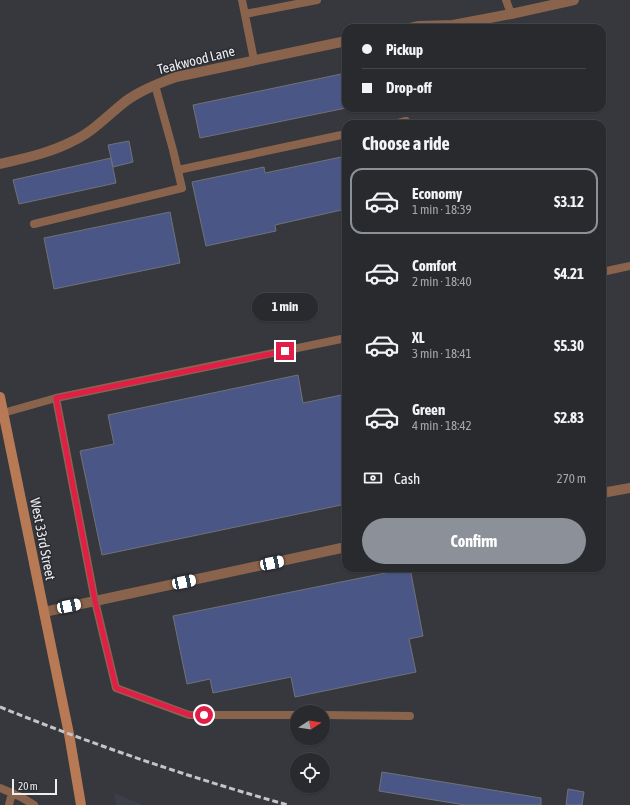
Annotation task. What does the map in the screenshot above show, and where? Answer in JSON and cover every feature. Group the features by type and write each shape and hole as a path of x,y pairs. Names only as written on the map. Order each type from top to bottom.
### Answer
{"main road":[{"name":"West 33rd Street","path":"0,397 69,734 81,805"}],"street":[{"path":"458,24 574,0"},
{"name":"Teakwood Lane","path":"0,164 43,154 74,141 89,131 128,99 155,85 176,77 342,42"},
{"path":"606,492 630,488"},
{"path":"44,612 342,548"}],"lane":[{"path":"242,0 254,60"},
{"path":"245,14 317,0"},
{"path":"506,0 511,14"},
{"path":"34,224 182,188 155,85"},
{"path":"178,170 342,135"},
{"path":"606,271 630,266"},
{"path":"3,413 56,398 342,339"},
{"path":"56,398 95,601 116,688 190,715 290,715"},
{"path":"330,715 410,716"},
{"path":"0,788 21,797 34,805"},
{"path":"9,805 12,793"}],"shaded area":[{"path":"114,793 143,805 116,805"}],"building":[{"path":"342,74 342,109 200,138 193,105"},
{"path":"129,141 133,162 113,167 108,145"},
{"path":"342,157 342,210 275,225 276,231 206,246 192,182 264,167 265,173"},
{"path":"111,158 116,183 19,204 13,180"},
{"path":"170,212 180,263 54,289 44,238"},
{"path":"298,375 303,403 342,395 342,505 102,555 80,451 114,444 108,415"},
{"path":"390,572 411,572 423,636 409,639 416,672 295,697 291,677 213,693 210,679 187,684 173,616"},
{"path":"382,772 541,798 541,805 465,805 379,791"},
{"path":"568,789 584,792 582,805 566,805"}],"railway":[{"path":"0,707 71,735 143,760 215,784 288,805"}],"route":[{"path":"204,715 190,715 116,688 95,601 56,398 285,351"}]}
